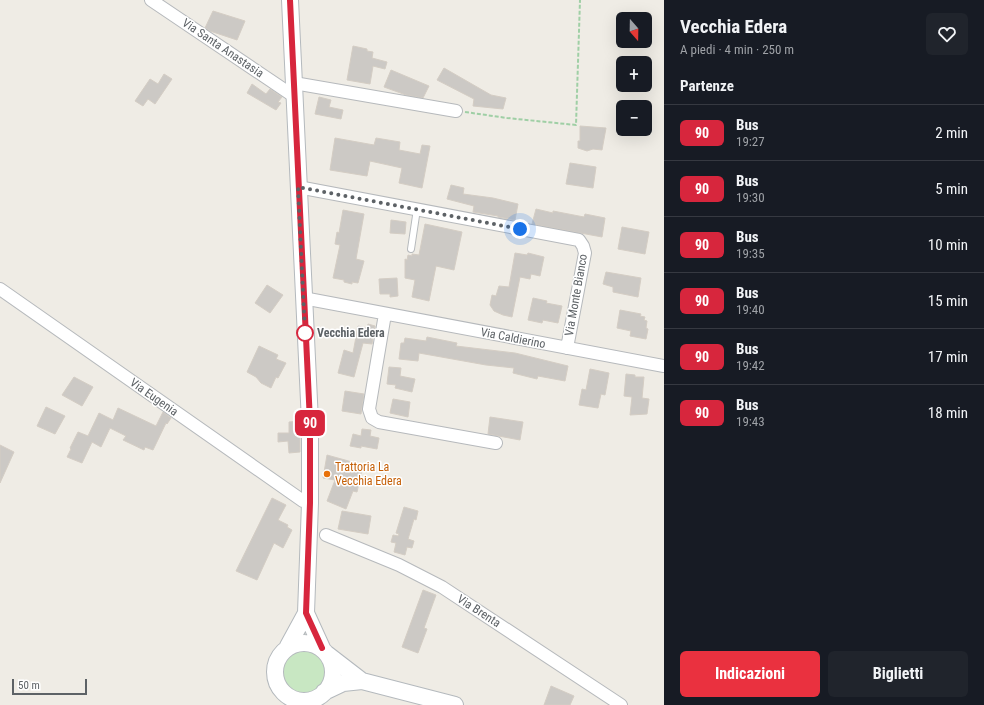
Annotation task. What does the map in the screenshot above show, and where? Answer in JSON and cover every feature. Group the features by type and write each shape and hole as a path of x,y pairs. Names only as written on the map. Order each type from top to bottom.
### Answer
{"main road":[{"path":"288,646 306,613 310,503 310,422 290,0"},
{"path":"306,613 324,651 331,661 333,670 333,678 330,686 320,698"},
{"path":"362,681 314,644 305,642 288,646 281,652 276,660 274,669 278,687 286,700 292,699 301,701 320,698 343,683 362,681 455,705"}],"street":[{"name":"Via Santa Anastasia","path":"151,0 295,90"},
{"path":"295,90 456,111"},
{"name":"Via Monte Bianco","path":"298,187 579,240 583,246 584,253 567,348"},
{"name":"Via Eugenia","path":"0,290 303,501 310,503"},
{"name":"Via Caldierino","path":"303,298 664,366"},
{"path":"385,314 369,409 372,418 379,422 496,443"},
{"name":"Via Brenta","path":"326,535 399,565 442,586 621,705"}],"lane":[{"path":"411,249 417,209"}],"path":[{"path":"456,111 576,125 580,0"}],"green space":[{"path":"304,647 317,651 323,657 327,670 323,683 317,689 304,693 291,689 285,683 281,670 285,657 291,651"}],"building":[{"path":"213,11 245,21 237,40 205,28"},
{"path":"353,46 367,49 367,51 373,52 372,58 387,62 385,69 373,66 370,84 347,80"},
{"path":"444,68 491,95 506,98 503,109 473,106 474,99 437,80"},
{"path":"391,70 429,86 423,98 406,95 384,87"},
{"path":"164,74 172,79 155,104 148,99 143,106 135,101 150,79 158,84"},
{"path":"252,84 266,94 270,89 282,97 278,102 281,103 276,110 247,93"},
{"path":"319,97 331,100 329,107 343,110 341,119 315,114"},
{"path":"580,126 606,128 602,150 593,149 587,151 578,148 578,141 580,141"},
{"path":"335,138 374,145 376,138 400,142 399,150 420,154 422,145 430,146 422,188 399,183 402,168 370,161 367,176 330,170"},
{"path":"570,163 596,167 593,188 566,184"},
{"path":"451,185 464,188 463,194 493,198 518,204 515,220 473,212 474,206 447,199"},
{"path":"536,209 553,213 553,211 584,217 585,214 605,218 602,237 532,224"},
{"path":"343,210 364,214 356,259 364,261 358,283 352,282 352,284 344,282 344,280 333,278 340,245 335,244 337,232 339,233"},
{"path":"391,220 406,222 405,234 390,233"},
{"path":"425,224 462,232 454,270 436,266 429,301 412,297 415,280 405,278 405,259 407,260 408,255 419,255"},
{"path":"622,227 649,232 645,254 618,249"},
{"path":"515,253 527,255 528,253 544,257 540,276 531,274 530,279 520,277 512,317 494,311 490,305 492,295 496,296 499,286 509,287"},
{"path":"606,272 641,278 638,297 613,292 613,287 603,284"},
{"path":"397,278 398,296 390,297 390,294 380,294 379,279"},
{"path":"267,285 283,295 270,313 255,303"},
{"path":"533,298 547,301 546,303 562,306 558,323 543,320 542,323 528,320"},
{"path":"620,310 641,314 640,316 645,317 644,320 647,321 646,328 648,329 646,339 630,336 631,331 617,328"},
{"path":"368,324 375,326 372,344 363,343 354,377 338,373 344,350 353,353 358,326 367,328"},
{"path":"427,337 457,343 456,346 515,353 568,366 565,381 538,376 537,379 513,373 514,368 486,365 419,353 418,361 399,359 401,343 404,343 405,338 426,341"},
{"path":"259,346 278,355 276,359 286,363 278,378 276,377 271,388 261,383 256,377 247,372"},
{"path":"389,367 401,368 400,376 415,379 412,392 395,388 396,385 387,384"},
{"path":"590,369 609,373 605,395 601,394 598,408 579,405 582,389 586,390"},
{"path":"626,374 635,375 635,377 644,377 642,398 649,399 647,414 630,415 632,397 624,396"},
{"path":"74,377 93,387 82,406 62,395"},
{"path":"345,391 364,394 361,414 342,411"},
{"path":"393,399 410,402 408,417 390,413"},
{"path":"46,407 65,416 55,434 37,426"},
{"path":"118,408 156,426 163,412 171,418 167,424 166,423 153,450 145,447 144,450 123,440 126,436 110,428 101,447 92,442 82,463 67,457 78,432 88,436 99,413 113,420"},
{"path":"490,417 523,422 520,440 488,434"},
{"path":"300,421 300,452 289,453 288,441 278,442 278,433 289,433 289,422"},
{"path":"362,429 371,430 370,436 379,438 377,449 361,446 361,448 350,446 353,434 361,436"},
{"path":"0,445 14,452 0,483"},
{"path":"327,455 363,465 357,492 353,491 346,509 327,501 335,480 323,478"},
{"path":"272,498 286,505 278,520 288,525 287,527 292,530 283,548 274,543 257,580 236,571"},
{"path":"404,507 418,511 408,539 414,541 412,548 407,547 405,555 394,552 396,543 391,542 393,535 398,536 399,534 396,533"},
{"path":"342,511 371,516 368,534 338,529"},
{"path":"423,590 436,595 424,628 427,629 418,653 402,647"},
{"path":"551,686 574,696 570,705 544,705"}],"bus line":[{"name":"90","path":"290,0 310,422 310,503 306,613 322,648"}],"place":[{"name":"Vecchia Edera","path":"305,333"},
{"name":"Trattoria La Vecchia Edera","path":"327,474"}],"route":[{"path":"305,333 298,187 520,229"}]}
